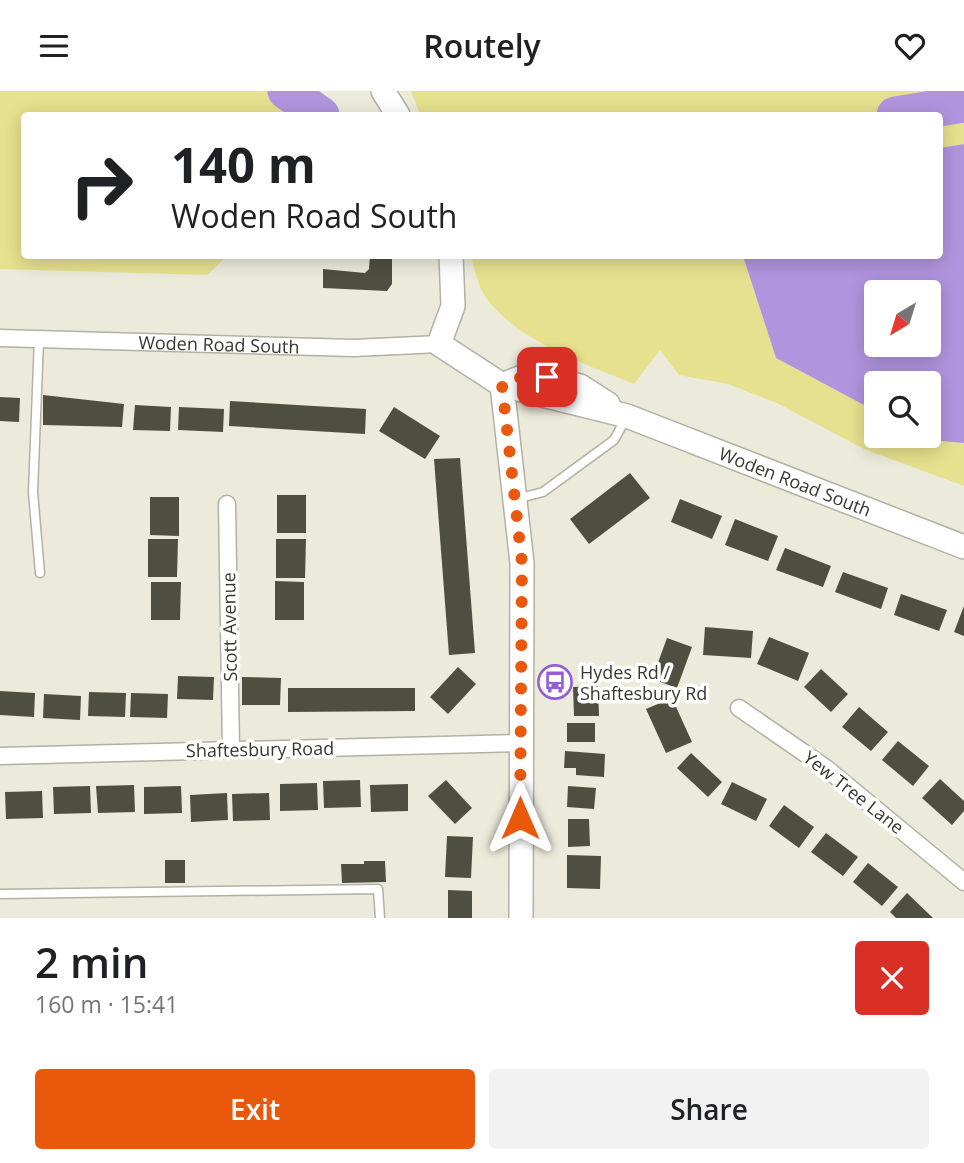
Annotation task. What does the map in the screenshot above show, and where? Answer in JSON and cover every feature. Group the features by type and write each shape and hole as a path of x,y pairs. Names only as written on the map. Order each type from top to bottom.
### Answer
{"street":[{"path":"383,91 396,112"},
{"path":"439,344 453,306 451,259"},
{"name":"Woden Road South","path":"0,338 354,348 439,344 502,385 627,416 964,547"},
{"path":"502,385 522,563 521,918"},
{"name":"Scott Avenue","path":"227,504 231,750"},
{"name":"Yew Tree Lane","path":"739,708 826,768 964,883"},
{"name":"Shaftesbury Road","path":"0,755 520,743"}],"lane":[{"path":"38,339 33,492 40,573"},
{"path":"516,499 543,492 614,440 627,416"},
{"path":"0,894 377,888 380,918"}],"shaded area":[{"path":"0,91 298,91 295,112 21,112 21,259 224,259 207,275 0,269"},
{"path":"411,91 964,91 964,144 943,148 943,112 419,112"},
{"path":"964,144 964,443 941,441 941,371 864,371 864,405 776,358 744,259 943,259 943,148"},
{"path":"472,259 744,259 776,358 864,405 864,448 941,448 941,441 964,443 964,486 864,449 777,403 728,384 679,375 660,350 634,384 548,347 507,320 491,304 480,287"}],"building":[{"path":"370,259 392,259 392,284 387,291 323,288 323,269 365,273 369,269"},
{"path":"43,395 124,404 122,427 43,425"},
{"path":"0,397 20,398 19,422 0,421"},
{"path":"230,401 366,409 365,434 229,426"},
{"path":"135,405 171,407 170,431 133,430"},
{"path":"179,407 224,409 223,432 178,430"},
{"path":"394,407 440,436 425,459 379,431"},
{"path":"460,458 475,653 449,655 434,459"},
{"path":"630,473 650,498 589,544 570,519"},
{"path":"277,495 306,495 306,533 277,533"},
{"path":"150,497 179,497 179,536 150,535"},
{"path":"680,499 722,516 712,539 671,522"},
{"path":"735,519 778,536 768,561 725,545"},
{"path":"148,539 178,539 177,577 148,577"},
{"path":"276,539 306,539 305,578 276,578"},
{"path":"785,548 831,566 823,587 776,570"},
{"path":"843,572 888,588 881,609 835,592"},
{"path":"275,581 304,582 304,620 275,620"},
{"path":"151,582 181,582 180,620 151,620"},
{"path":"901,594 947,610 939,631 894,615"},
{"path":"964,606 964,636 954,632"},
{"path":"705,627 753,631 751,658 703,655"},
{"path":"769,637 809,653 798,681 757,664"},
{"path":"667,638 692,647 677,688 652,679"},
{"path":"458,667 476,684 448,714 430,697"},
{"path":"821,669 848,694 831,712 804,687"},
{"path":"178,676 214,677 213,700 177,699"},
{"path":"242,677 281,678 280,705 242,705"},
{"path":"598,686 599,716 574,716 573,687"},
{"path":"288,688 415,688 415,711 288,712"},
{"path":"0,691 35,693 34,717 0,715"},
{"path":"89,692 126,693 125,717 88,716"},
{"path":"131,693 168,694 167,718 130,717"},
{"path":"44,694 81,696 80,720 43,718"},
{"path":"672,698 692,742 666,753 646,709"},
{"path":"859,707 888,732 871,751 842,727"},
{"path":"567,723 595,723 595,742 567,742"},
{"path":"898,741 929,766 913,786 882,760"},
{"path":"565,751 605,754 604,777 576,775 576,768 564,768"},
{"path":"691,753 722,782 708,797 677,768"},
{"path":"940,779 964,801 964,811 952,825 922,798"},
{"path":"360,780 361,807 324,808 323,781"},
{"path":"446,780 472,808 455,824 428,796"},
{"path":"732,782 767,799 756,821 721,804"},
{"path":"317,783 318,810 280,811 280,784"},
{"path":"408,784 408,811 371,812 370,785"},
{"path":"134,785 135,812 98,813 96,786"},
{"path":"90,786 91,813 54,814 53,787"},
{"path":"181,786 182,813 144,814 144,787"},
{"path":"568,786 596,788 594,809 567,807"},
{"path":"42,791 43,818 6,819 5,792"},
{"path":"227,793 228,820 191,822 190,795"},
{"path":"269,793 270,820 233,821 232,794"},
{"path":"784,805 814,827 799,848 769,826"},
{"path":"568,819 589,819 590,846 568,847"},
{"path":"826,833 858,857 843,876 811,852"},
{"path":"447,836 473,837 471,878 445,877"},
{"path":"567,855 601,856 600,889 567,888"},
{"path":"165,860 185,860 185,883 165,883"},
{"path":"364,861 385,861 386,882 342,883 341,864 364,864"},
{"path":"868,863 898,887 882,906 853,882"},
{"path":"448,890 472,891 472,918 448,918"},
{"path":"907,893 933,918 896,918 890,912"}],"waterway":[{"path":"286,91 317,112"},
{"path":"295,98 300,91"},
{"path":"914,112 964,104"}],"place":[{"name":"Hydes Rd / Shaftesbury Rd","path":"555,682"}],"route":[{"path":"520,818 522,563 502,385 532,373 547,377"}]}
